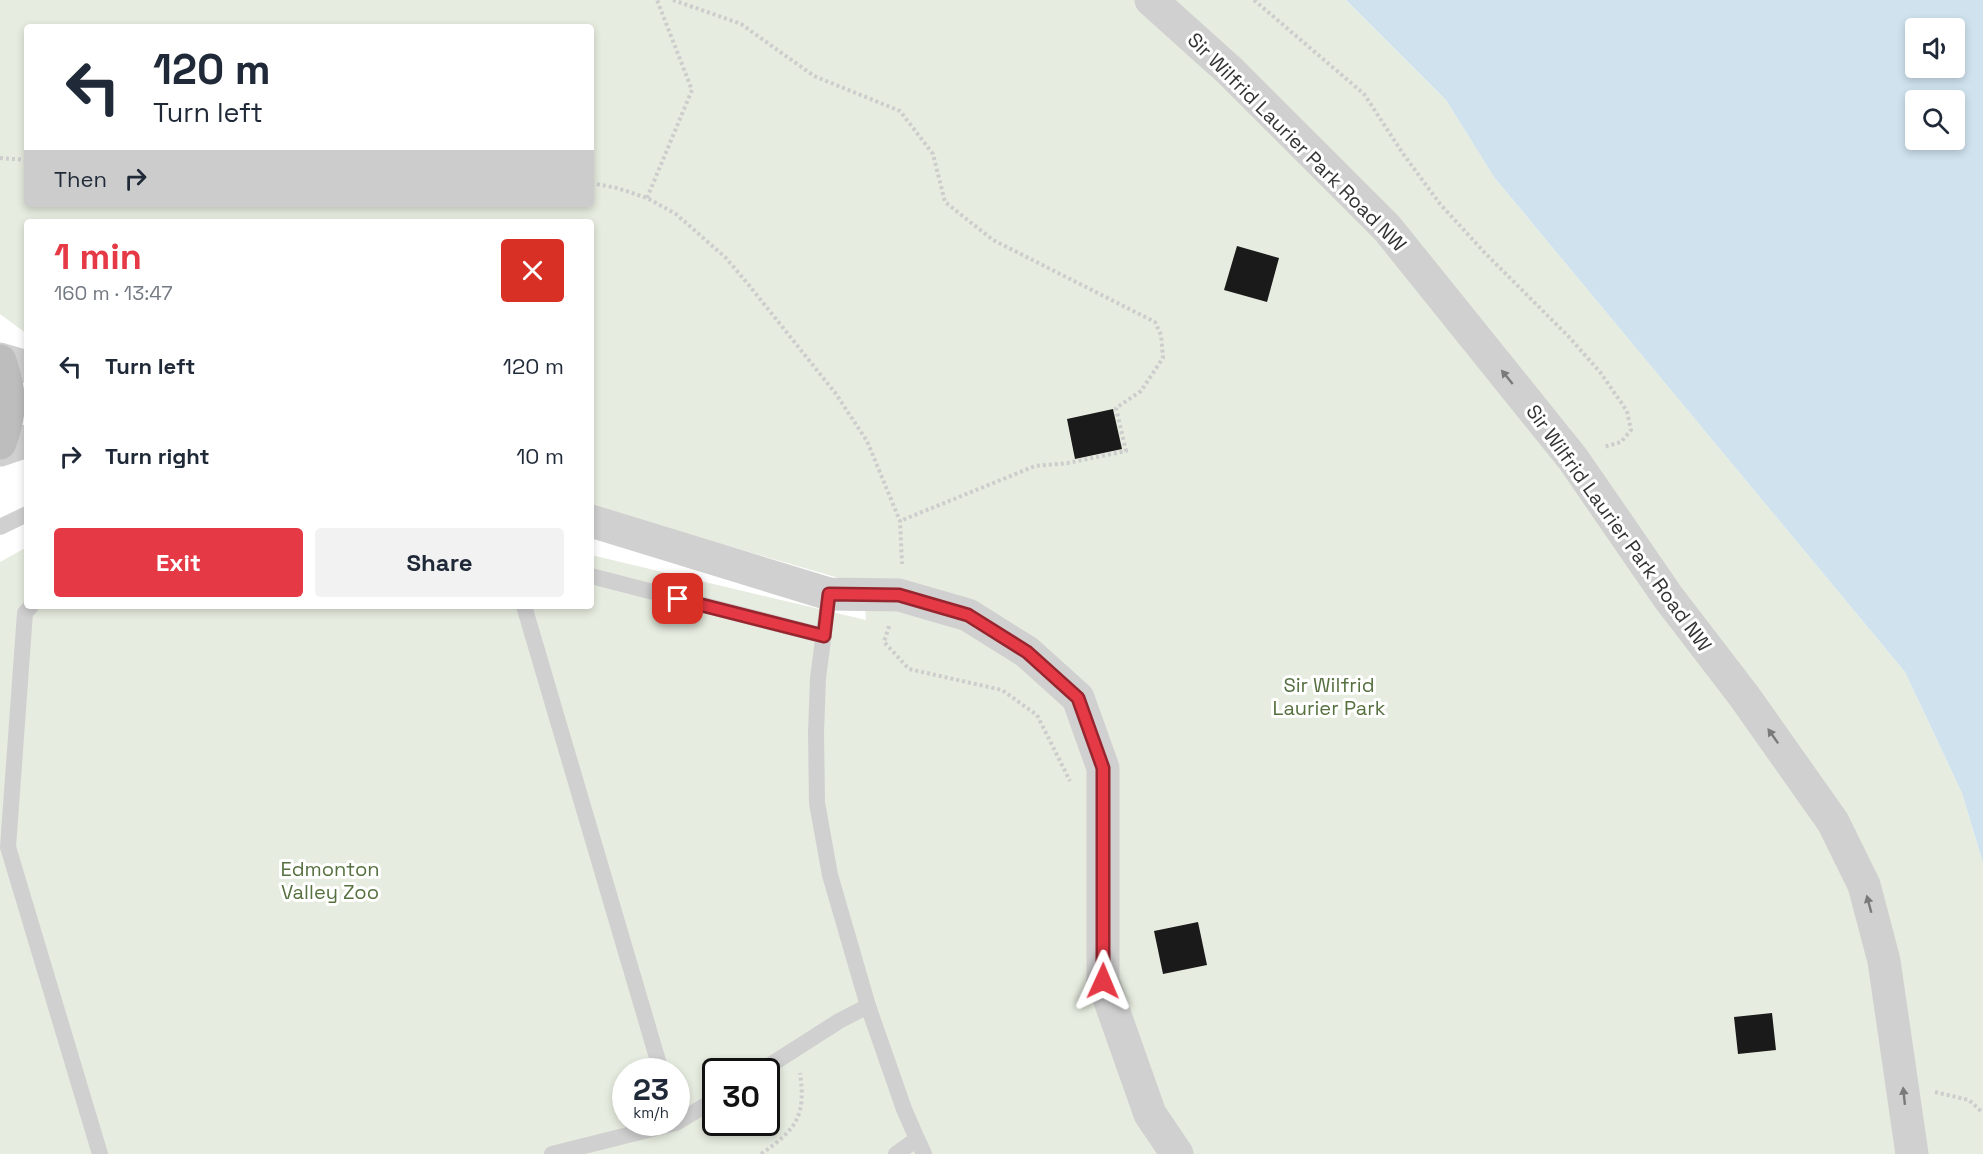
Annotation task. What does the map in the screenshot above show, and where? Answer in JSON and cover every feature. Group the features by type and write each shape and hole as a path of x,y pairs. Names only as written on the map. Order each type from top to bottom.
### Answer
{"street":[{"name":"Sir Wilfrid Laurier Park Road NW","path":"1152,0 1230,70 1387,228 1573,459 1668,597 1744,696 1833,822 1864,885 1884,961 1912,1154"},
{"path":"0,360 24,366"},
{"path":"0,360 9,389 8,421 0,443"},
{"path":"0,450 24,442"},
{"path":"594,522 829,594 899,595 968,615 1027,652 1078,698 1103,768 1103,981 1150,1114 1177,1154"}],"lane":[{"path":"0,526 24,515"},
{"path":"594,577 824,636"},
{"path":"829,594 818,678 817,803 830,875 868,1006 904,1109 920,1146 896,1154"},
{"path":"28,609 25,613 8,848 100,1154"},
{"path":"525,609 657,1058"},
{"path":"780,1059 838,1021 868,1006"},
{"path":"552,1154 624,1136"}],"path":[{"path":"647,198 692,90 657,0"},
{"path":"673,0 741,24 814,76 900,111 933,154 945,202 993,240 1155,321 1161,335 1163,358 1141,392 1116,408 1126,451 1068,463 1035,466 900,521"},
{"path":"0,158 24,160"},
{"path":"594,184 647,198 676,214 726,258 836,394 867,441 900,521 902,566 899,595 884,642 909,669 1002,690 1037,715 1073,788"},
{"path":"761,1154 786,1133 801,1113 802,1090 797,1048"},
{"path":"1935,1103 1934,1092 1969,1100 1983,1113"}],"green space":[{"name":"Sir Wilfrid Laurier Park","path":"0,0 1346,0 1446,100 1494,177 1905,672 1962,793 1983,863 1983,1154 0,1154 0,562 24,549 24,609 594,609 594,556 866,620 863,585 594,507 594,219 24,219 24,332 0,314"}],"water":[{"path":"1346,0 1983,0 1983,863 1962,793 1905,672 1494,177 1446,100"}],"building":[{"path":"1237,246 1279,258 1267,302 1224,290"},
{"path":"1113,409 1122,449 1075,459 1067,419"},
{"path":"1198,922 1207,965 1163,974 1154,931"},
{"path":"1772,1013 1776,1050 1738,1054 1734,1017"}],"route":[{"path":"678,599 824,636 829,594 899,595 968,615 1027,652 1078,698 1103,768 1103,981"}],"park label":[{"name":"Edmonton Valley Zoo","path":"330,880"}]}
